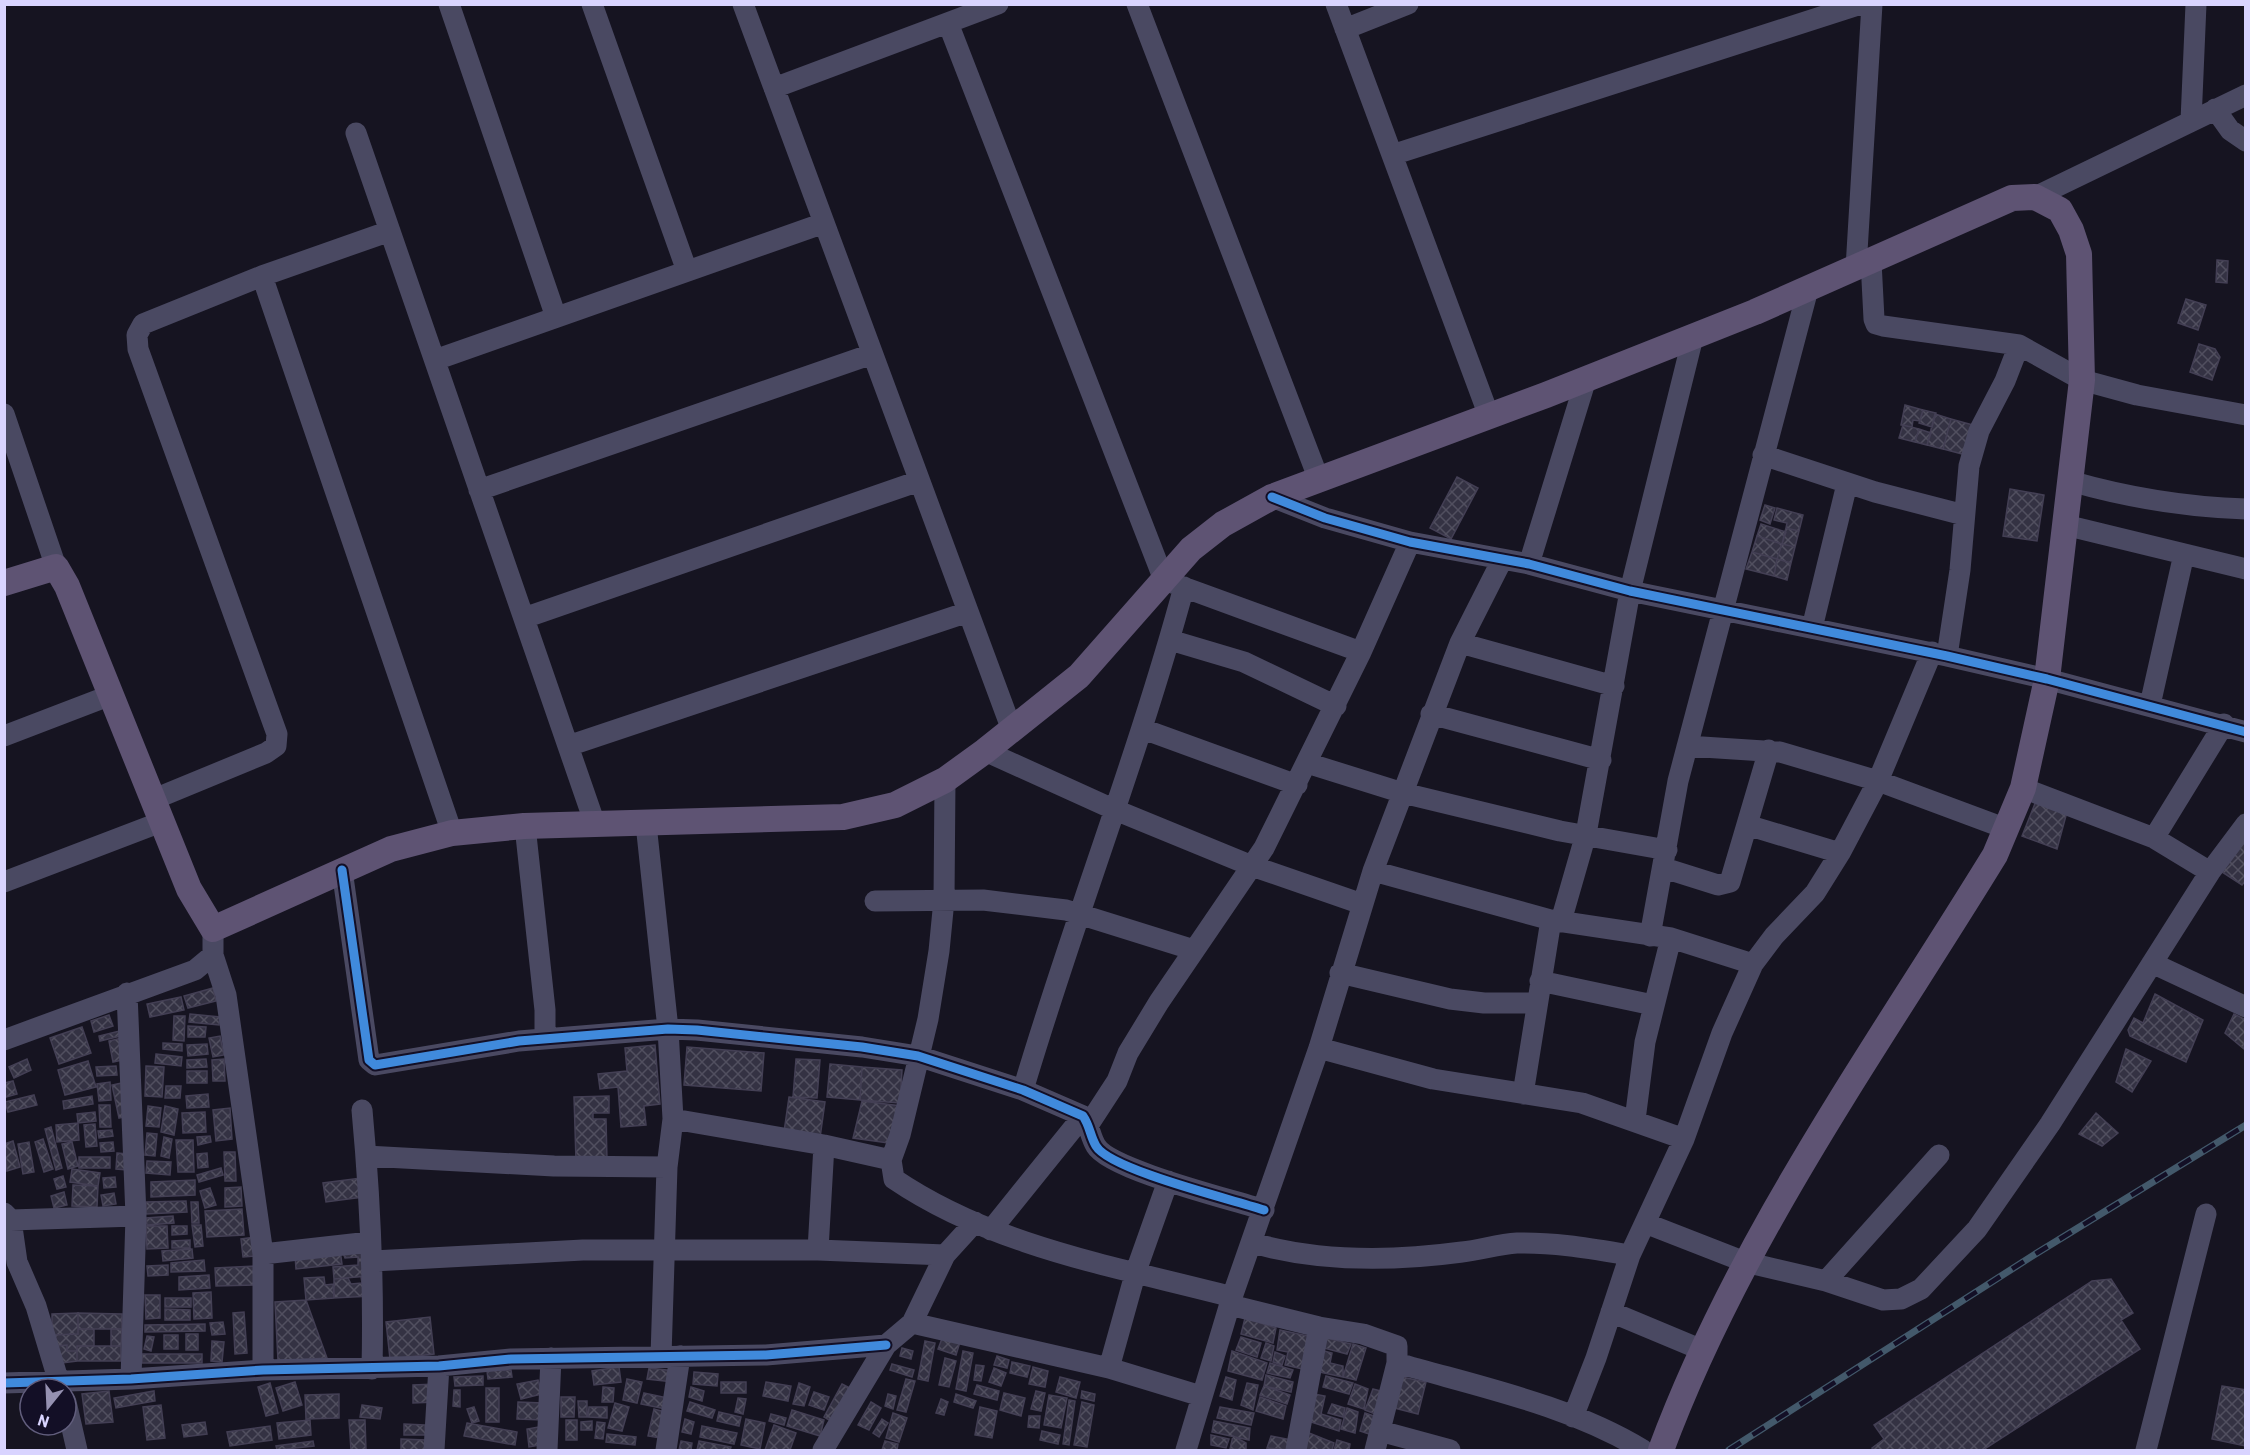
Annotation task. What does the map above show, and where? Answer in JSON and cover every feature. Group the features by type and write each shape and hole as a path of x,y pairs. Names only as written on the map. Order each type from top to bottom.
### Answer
{"main road":[{"path":"4,583 56,567 67,586 189,889 213,929 391,849 452,833 525,826 843,817 895,805 945,780 985,751 1079,676 1174,583 1191,549 1223,524 1272,497 1693,337 1808,289 2012,198 2036,197 2060,210 2071,230 2079,254 2082,380 2047,679 2023,788 1995,855 1745,1262 1702,1350 1661,1450"}],"street":[{"path":"449,4 556,317"},
{"path":"592,4 687,271"},
{"path":"743,4 1012,730"},
{"path":"774,88 998,4"},
{"path":"1137,4 1318,480"},
{"path":"1336,4 1489,416"},
{"path":"1344,29 1408,4"},
{"path":"1392,155 1861,4"},
{"path":"1872,4 1864,264 1876,324 1911,332 2019,345 2082,380 2137,395 2246,415"},
{"path":"2191,121 2196,4"},
{"path":"948,23 1174,583 1170,640 1143,729 1078,913 1023,1090"},
{"path":"2036,197 2246,95"},
{"path":"2216,109 2230,130 2246,141"},
{"path":"356,133 595,824"},
{"path":"435,360 824,223"},
{"path":"4,882 156,811 276,746 276,734 138,349 136,335 143,324 262,276 390,231"},
{"path":"262,276 452,833"},
{"path":"1635,1120 1644,1042 1653,1005 1661,937 1666,859 1687,746 1725,610 1763,455 1808,289"},
{"path":"1523,1094 1540,981 1556,921 1586,834 1630,591 1693,337"},
{"path":"1573,1416 1596,1359 1630,1255 1684,1139 1722,1033 1753,964 1774,936 1815,893 1840,853 1878,781 1939,654 1960,570 1969,466 1979,430 2005,381 2019,345"},
{"path":"479,490 872,354"},
{"path":"1529,564 1586,379"},
{"path":"4,414 9,447 56,567"},
{"path":"1763,455 1847,484 1964,515"},
{"path":"524,618 919,481"},
{"path":"2070,482 2113,494 2159,502 2246,509"},
{"path":"1812,628 1847,484"},
{"path":"1272,497 1325,518 1410,542 1529,564 1630,591 1939,654 2150,705 2246,732"},
{"path":"2065,525 2246,569"},
{"path":"823,1450 886,1345 912,1323 945,1255 983,1226 1086,1120 1117,1081 1128,1053 1194,950 1252,866 1297,785 1362,652 1410,542"},
{"path":"2150,705 2184,554"},
{"path":"1186,1450 1231,1301 1319,1048 1373,871 1460,643 1502,560"},
{"path":"1174,583 1362,652"},
{"path":"568,746 968,612"},
{"path":"1170,640 1244,662 1336,706"},
{"path":"1460,643 1614,686"},
{"path":"4,736 111,695"},
{"path":"1431,714 1601,760"},
{"path":"2154,838 2224,724"},
{"path":"1143,729 1297,785"},
{"path":"1687,746 1769,750 1878,781 2007,829"},
{"path":"1307,763 1403,793 1560,831 1586,834 1666,859 1718,885 1730,882 1769,750"},
{"path":"985,751 1113,809 1252,866 1362,904"},
{"path":"945,780 945,900 928,1019 900,1136 891,1160 894,1179 916,1194 983,1226 1023,1241 1136,1271 1319,1327 1363,1334 1392,1342 1397,1346 1397,1364 1378,1441 1450,1450"},
{"path":"2023,788 2154,838 2210,872"},
{"path":"646,824 668,1029 673,1119 667,1167 664,1250 670,1356 666,1450"},
{"path":"1644,1223 1745,1262 1826,1281 1883,1300 1901,1299 1921,1289 1983,1220 2050,1124 2210,872 2246,824"},
{"path":"1747,825 1840,853"},
{"path":"525,826 543,987 545,1039"},
{"path":"342,870 372,1064 378,1065 545,1039 668,1029 743,1034 918,1056 1023,1090 1086,1120 1096,1146 1102,1152 1168,1181 1264,1210"},
{"path":"1373,871 1556,921 1661,937 1753,964"},
{"path":"876,901 983,900 1078,913 1194,950"},
{"path":"213,929 213,955 228,1006 263,1254 265,1314 263,1370"},
{"path":"4,1040 127,993 195,970 213,955"},
{"path":"2152,963 2246,1007"},
{"path":"1341,973 1450,999 1484,1003 1536,1004"},
{"path":"1540,981 1653,1005"},
{"path":"127,993 136,1216 131,1379"},
{"path":"1319,1048 1433,1079 1582,1103 1684,1139"},
{"path":"362,1110 371,1251 372,1369"},
{"path":"673,1119 824,1145 891,1160"},
{"path":"818,1250 824,1145"},
{"path":"1826,1281 1939,1155"},
{"path":"366,1156 554,1166 667,1167"},
{"path":"1109,1368 1136,1271 1168,1181"},
{"path":"2146,1450 2206,1214"},
{"path":"58,1377 36,1306 17,1262 8,1217 136,1216"},
{"path":"1253,1243 1303,1254 1371,1257 1463,1252 1515,1243 1572,1246 1630,1255"},
{"path":"263,1254 371,1251 818,1250 945,1255"},
{"path":"1611,1312 1702,1350"},
{"path":"912,1323 1109,1368 1201,1396"},
{"path":"1296,1450 1319,1327"},
{"path":"78,1383 263,1370 372,1369 551,1358 766,1355 886,1345"},
{"path":"547,1450 551,1358"},
{"path":"1397,1364 1531,1400 1573,1416 1643,1450"},
{"path":"434,1450 439,1366"}],"building":[{"path":"2217,260 2228,261 2227,283 2216,282"},
{"path":"2186,299 2206,305 2198,330 2178,323"},
{"path":"2199,344 2215,349 2220,357 2212,380 2190,372"},
{"path":"1905,405 1923,410 1920,421 1913,420 1912,427 1901,425"},
{"path":"1923,410 1936,413 1932,427 1919,423"},
{"path":"1935,414 1951,419 1943,449 1927,445"},
{"path":"1951,419 1973,425 1966,455 1943,449"},
{"path":"1903,425 1919,429 1915,442 1899,438"},
{"path":"1919,429 1931,433 1927,445 1915,442"},
{"path":"1457,477 1478,488 1451,539 1430,528"},
{"path":"2010,489 2044,495 2037,541 2003,536"},
{"path":"1765,505 1775,508 1770,524 1760,520"},
{"path":"1777,508 1803,515 1799,531 1786,528 1787,523 1774,520"},
{"path":"1761,524 1786,532 1782,544 1757,536"},
{"path":"1786,528 1799,531 1795,547 1782,544"},
{"path":"1757,536 1782,544 1777,559 1752,552"},
{"path":"1782,544 1795,547 1791,563 1777,559"},
{"path":"1752,552 1777,559 1774,576 1746,569"},
{"path":"1777,559 1791,563 1787,580 1774,576"},
{"path":"2036,801 2067,812 2057,849 2022,836"},
{"path":"2246,836 2246,880 2242,885 2222,872"},
{"path":"213,988 216,1001 188,1008 184,996"},
{"path":"2155,994 2203,1020 2186,1062 2130,1036 2128,1030 2134,1018 2143,1023"},
{"path":"181,997 184,1010 150,1017 147,1004"},
{"path":"190,1014 220,1017 219,1025 189,1022"},
{"path":"2234,1014 2246,1020 2244,1049 2225,1033"},
{"path":"109,1015 113,1026 94,1032 91,1021"},
{"path":"174,1016 185,1016 184,1041 173,1040"},
{"path":"188,1026 206,1027 205,1037 188,1037"},
{"path":"82,1027 91,1053 59,1064 50,1038"},
{"path":"124,1030 125,1035 100,1041 99,1036"},
{"path":"220,1036 224,1055 213,1057 209,1038"},
{"path":"122,1038 127,1059 113,1062 109,1041"},
{"path":"163,1043 182,1044 182,1051 163,1049"},
{"path":"207,1044 208,1054 188,1056 187,1045"},
{"path":"655,1045 660,1104 644,1106 646,1125 621,1127 618,1087 600,1089 598,1074 627,1071 625,1048"},
{"path":"687,1047 764,1053 761,1091 684,1085"},
{"path":"2126,1049 2151,1061 2132,1092 2116,1082"},
{"path":"156,1054 182,1057 181,1066 155,1063"},
{"path":"27,1059 31,1070 14,1078 9,1067"},
{"path":"206,1059 207,1067 187,1068 187,1060"},
{"path":"224,1059 225,1081 213,1081 212,1060"},
{"path":"796,1059 820,1060 817,1098 793,1097"},
{"path":"88,1061 96,1087 65,1095 58,1070"},
{"path":"830,1064 862,1067 860,1100 827,1097"},
{"path":"116,1066 117,1075 97,1076 96,1067"},
{"path":"146,1066 164,1067 162,1097 145,1096"},
{"path":"862,1067 902,1070 900,1103 860,1100"},
{"path":"187,1071 207,1071 207,1083 187,1083"},
{"path":"13,1081 17,1094 6,1097 4,1083"},
{"path":"110,1082 111,1100 99,1101 97,1084"},
{"path":"122,1083 128,1116 119,1118 112,1085"},
{"path":"166,1086 181,1086 180,1098 165,1098"},
{"path":"208,1094 209,1107 187,1108 186,1096"},
{"path":"34,1095 37,1105 8,1112 5,1102"},
{"path":"92,1096 93,1104 64,1109 63,1101"},
{"path":"609,1096 609,1113 593,1113 593,1119 606,1119 607,1160 576,1161 574,1097"},
{"path":"789,1097 825,1102 820,1138 784,1132"},
{"path":"862,1101 901,1106 888,1143 853,1138"},
{"path":"99,1105 110,1105 111,1127 100,1127"},
{"path":"148,1106 161,1108 159,1127 146,1126"},
{"path":"165,1106 178,1109 174,1135 161,1132"},
{"path":"230,1108 232,1139 216,1141 213,1110"},
{"path":"95,1112 96,1121 78,1123 77,1114"},
{"path":"205,1112 206,1132 183,1133 182,1113"},
{"path":"2096,1113 2118,1133 2102,1146 2079,1134"},
{"path":"78,1123 79,1140 57,1142 56,1125"},
{"path":"95,1124 97,1146 86,1147 84,1125"},
{"path":"51,1127 62,1168 56,1170 45,1129"},
{"path":"112,1130 113,1136 99,1138 98,1131"},
{"path":"147,1133 157,1134 155,1156 145,1155"},
{"path":"210,1136 211,1142 198,1145 197,1137"},
{"path":"164,1137 172,1139 169,1158 161,1156"},
{"path":"43,1139 53,1169 44,1172 35,1142"},
{"path":"176,1140 193,1140 194,1172 178,1172"},
{"path":"13,1141 20,1167 7,1171 4,1144"},
{"path":"29,1142 34,1172 23,1174 18,1144"},
{"path":"72,1142 78,1166 68,1169 62,1144"},
{"path":"113,1142 114,1151 101,1152 100,1143"},
{"path":"224,1152 235,1152 236,1181 225,1181"},
{"path":"117,1153 128,1154 127,1170 116,1169"},
{"path":"207,1153 208,1167 198,1168 197,1154"},
{"path":"79,1157 110,1157 110,1168 79,1168"},
{"path":"147,1161 171,1162 170,1175 146,1173"},
{"path":"221,1168 223,1175 199,1182 197,1175"},
{"path":"72,1169 100,1173 98,1186 70,1182"},
{"path":"63,1176 66,1187 57,1189 54,1179"},
{"path":"115,1177 116,1187 104,1188 103,1178"},
{"path":"361,1178 363,1197 326,1202 323,1183"},
{"path":"195,1180 195,1195 151,1197 151,1182"},
{"path":"73,1185 98,1186 97,1207 72,1206"},
{"path":"241,1187 242,1206 225,1207 225,1188"},
{"path":"210,1188 216,1205 205,1208 200,1191"},
{"path":"64,1192 67,1205 54,1208 51,1196"},
{"path":"114,1193 116,1204 103,1206 101,1195"},
{"path":"186,1201 187,1212 146,1214 146,1202"},
{"path":"191,1202 198,1202 199,1223 192,1223"},
{"path":"242,1209 244,1235 207,1237 205,1211"},
{"path":"173,1216 174,1223 147,1225 146,1218"},
{"path":"192,1225 201,1225 203,1246 195,1247"},
{"path":"146,1226 167,1226 168,1248 147,1249"},
{"path":"172,1226 187,1226 187,1234 172,1235"},
{"path":"255,1237 257,1256 243,1257 241,1239"},
{"path":"190,1240 190,1248 172,1248 172,1241"},
{"path":"192,1249 193,1258 163,1261 162,1251"},
{"path":"340,1250 342,1264 296,1269 295,1255"},
{"path":"367,1251 368,1276 334,1279 333,1267 358,1265 358,1257 345,1258 343,1253"},
{"path":"204,1260 205,1271 171,1272 171,1263"},
{"path":"168,1265 168,1275 148,1276 147,1266"},
{"path":"256,1266 257,1285 216,1286 215,1268"},
{"path":"209,1275 210,1288 179,1290 179,1277"},
{"path":"368,1276 371,1296 334,1298 334,1279 348,1278 351,1284 362,1283 361,1277"},
{"path":"324,1277 325,1285 333,1284 334,1298 306,1300 304,1278"},
{"path":"2111,1279 2133,1313 2121,1320 2140,1349 1983,1450 1874,1450 1872,1448 1884,1439 1874,1425 2092,1281"},
{"path":"211,1292 212,1318 194,1319 193,1293"},
{"path":"145,1295 160,1295 160,1318 146,1319"},
{"path":"165,1298 191,1298 191,1307 165,1307"},
{"path":"306,1300 327,1358 278,1361 275,1302"},
{"path":"165,1309 190,1310 190,1320 165,1320"},
{"path":"244,1312 247,1353 235,1354 233,1313"},
{"path":"78,1313 78,1334 52,1335 52,1314"},
{"path":"78,1313 122,1314 122,1329 78,1329"},
{"path":"430,1317 434,1354 390,1359 386,1322"},
{"path":"1245,1318 1276,1328 1273,1343 1241,1334"},
{"path":"223,1322 225,1334 212,1335 210,1323"},
{"path":"205,1324 205,1331 145,1332 145,1325"},
{"path":"78,1329 94,1329 94,1346 77,1346 77,1351 67,1351 67,1345 57,1346 52,1335 78,1334"},
{"path":"111,1329 122,1329 121,1346 111,1346"},
{"path":"1280,1330 1313,1337 1307,1370 1285,1365 1288,1352 1277,1350"},
{"path":"186,1334 198,1334 198,1350 186,1350"},
{"path":"164,1335 178,1335 178,1349 164,1349"},
{"path":"147,1336 154,1337 151,1351 144,1349"},
{"path":"943,1336 960,1342 956,1355 938,1349"},
{"path":"1241,1337 1261,1343 1257,1357 1236,1350"},
{"path":"1327,1338 1351,1344 1347,1354 1324,1348"},
{"path":"212,1341 224,1342 222,1362 211,1361"},
{"path":"925,1341 935,1343 928,1381 918,1379"},
{"path":"1266,1343 1274,1346 1271,1361 1261,1358"},
{"path":"1353,1344 1366,1348 1356,1380 1343,1377"},
{"path":"67,1345 67,1351 77,1351 77,1361 62,1363 57,1346"},
{"path":"77,1346 121,1346 121,1361 77,1361"},
{"path":"902,1348 913,1351 911,1359 900,1356"},
{"path":"963,1351 973,1353 966,1391 956,1389"},
{"path":"1232,1351 1267,1363 1262,1380 1228,1371"},
{"path":"1324,1351 1332,1353 1330,1363 1343,1366 1343,1377 1319,1372"},
{"path":"1275,1352 1285,1356 1282,1365 1273,1362"},
{"path":"142,1354 202,1354 202,1363 142,1363"},
{"path":"997,1356 1009,1360 1007,1368 994,1365"},
{"path":"945,1358 956,1361 949,1387 939,1385"},
{"path":"1012,1362 1030,1366 1027,1377 1010,1373"},
{"path":"1270,1363 1293,1370 1290,1378 1267,1373"},
{"path":"892,1364 914,1370 912,1377 890,1370"},
{"path":"976,1365 984,1366 981,1381 974,1380"},
{"path":"619,1367 621,1382 594,1385 592,1371"},
{"path":"1033,1367 1048,1371 1045,1387 1029,1384"},
{"path":"649,1368 675,1371 673,1382 647,1379"},
{"path":"994,1368 1006,1373 1001,1386 989,1382"},
{"path":"511,1370 512,1377 488,1379 487,1371"},
{"path":"694,1372 718,1374 717,1386 693,1384"},
{"path":"1266,1375 1293,1382 1291,1392 1264,1386"},
{"path":"483,1376 483,1385 455,1386 454,1377"},
{"path":"1326,1376 1353,1383 1349,1394 1323,1387"},
{"path":"1060,1377 1080,1382 1076,1398 1056,1392"},
{"path":"1226,1377 1236,1380 1232,1400 1220,1396"},
{"path":"1402,1377 1426,1382 1418,1414 1394,1408"},
{"path":"627,1379 642,1382 637,1403 623,1400"},
{"path":"906,1379 915,1381 906,1412 897,1410"},
{"path":"538,1380 542,1394 521,1399 517,1384"},
{"path":"295,1382 302,1405 283,1411 276,1388"},
{"path":"721,1382 746,1382 746,1393 721,1393"},
{"path":"766,1382 791,1386 788,1401 763,1396"},
{"path":"270,1383 278,1413 266,1416 258,1387"},
{"path":"799,1383 810,1387 804,1406 793,1404"},
{"path":"1247,1383 1258,1385 1253,1410 1241,1405"},
{"path":"436,1384 436,1402 413,1403 413,1385"},
{"path":"842,1384 852,1389 834,1423 824,1417"},
{"path":"1355,1384 1368,1389 1364,1409 1348,1404"},
{"path":"977,1385 999,1391 997,1400 974,1394"},
{"path":"1264,1386 1290,1395 1287,1404 1260,1395"},
{"path":"2222,1386 2246,1390 2246,1446 2212,1439"},
{"path":"603,1387 614,1388 613,1402 602,1402"},
{"path":"691,1387 704,1391 702,1401 689,1397"},
{"path":"486,1388 499,1388 499,1422 486,1422"},
{"path":"1373,1389 1385,1392 1378,1415 1365,1410"},
{"path":"454,1390 460,1390 460,1407 453,1406"},
{"path":"109,1391 113,1422 86,1424 82,1394"},
{"path":"154,1391 155,1401 116,1408 114,1398"},
{"path":"1036,1391 1045,1393 1041,1411 1031,1409"},
{"path":"1082,1391 1095,1394 1094,1401 1081,1398"},
{"path":"814,1392 829,1397 824,1410 809,1405"},
{"path":"644,1393 668,1398 666,1409 641,1404"},
{"path":"1004,1393 1025,1398 1021,1416 1000,1410"},
{"path":"339,1394 339,1418 306,1419 305,1395"},
{"path":"888,1394 896,1396 893,1409 885,1406"},
{"path":"956,1394 976,1401 973,1408 954,1402"},
{"path":"1314,1394 1325,1396 1321,1414 1341,1420 1339,1431 1311,1422"},
{"path":"1049,1395 1067,1398 1061,1428 1044,1425"},
{"path":"561,1397 575,1397 574,1417 561,1417"},
{"path":"1260,1397 1286,1406 1283,1419 1256,1411"},
{"path":"738,1398 746,1399 743,1414 735,1412"},
{"path":"941,1399 948,1402 944,1415 936,1413"},
{"path":"1069,1400 1075,1401 1069,1445 1063,1444"},
{"path":"578,1401 587,1401 587,1417 579,1417"},
{"path":"518,1402 543,1403 543,1420 517,1419"},
{"path":"690,1402 715,1410 712,1418 687,1411"},
{"path":"871,1402 881,1408 869,1430 858,1425"},
{"path":"1082,1402 1094,1405 1087,1447 1074,1445"},
{"path":"615,1403 629,1407 622,1431 608,1428"},
{"path":"1332,1404 1345,1408 1343,1417 1328,1413"},
{"path":"161,1405 165,1438 147,1440 143,1407"},
{"path":"362,1405 382,1408 380,1419 360,1417"},
{"path":"474,1407 479,1421 472,1423 467,1409"},
{"path":"589,1407 607,1407 607,1418 588,1417"},
{"path":"980,1407 997,1411 992,1438 975,1435"},
{"path":"1220,1407 1254,1413 1251,1425 1217,1418"},
{"path":"1347,1408 1358,1412 1355,1433 1341,1429"},
{"path":"654,1409 665,1412 660,1438 648,1436"},
{"path":"792,1410 824,1420 820,1436 787,1426"},
{"path":"719,1412 741,1417 739,1426 717,1421"},
{"path":"893,1413 907,1418 899,1442 886,1438"},
{"path":"1365,1413 1377,1417 1372,1435 1360,1431"},
{"path":"771,1414 786,1418 784,1425 769,1421"},
{"path":"1029,1416 1040,1416 1039,1428 1028,1427"},
{"path":"685,1419 694,1422 691,1434 682,1432"},
{"path":"746,1419 765,1423 760,1449 741,1445"},
{"path":"882,1419 888,1423 879,1437 873,1433"},
{"path":"310,1420 311,1435 279,1439 277,1423"},
{"path":"349,1420 365,1420 366,1450 351,1450"},
{"path":"566,1420 577,1420 577,1440 566,1440"},
{"path":"592,1421 592,1430 581,1430 581,1422"},
{"path":"1214,1421 1250,1428 1249,1440 1212,1432"},
{"path":"205,1422 207,1434 184,1437 182,1425"},
{"path":"597,1422 605,1423 603,1439 595,1438"},
{"path":"467,1423 517,1432 515,1445 464,1436"},
{"path":"404,1424 425,1425 426,1435 404,1435"},
{"path":"774,1425 796,1433 790,1450 765,1450"},
{"path":"270,1426 272,1440 230,1446 227,1432"},
{"path":"702,1426 737,1433 734,1444 700,1437"},
{"path":"538,1427 541,1445 529,1447 527,1429"},
{"path":"1042,1431 1060,1435 1058,1444 1040,1440"},
{"path":"1309,1433 1334,1443 1332,1450 1304,1450"},
{"path":"607,1434 636,1437 635,1445 606,1442"},
{"path":"1211,1435 1229,1439 1226,1448 1211,1445"},
{"path":"1233,1436 1246,1443 1246,1450 1230,1449"},
{"path":"1271,1436 1292,1440 1289,1450 1267,1448"},
{"path":"401,1439 426,1440 426,1450 401,1450"},
{"path":"1337,1440 1350,1444 1349,1450 1334,1450"},
{"path":"313,1441 314,1446 277,1450 276,1446"},
{"path":"681,1441 692,1443 691,1450 679,1450"},
{"path":"699,1441 731,1447 730,1450 697,1450"},
{"path":"885,1441 898,1444 897,1450 882,1450"}],"railway":[{"path":"1729,1450 2037,1253 2246,1125"}],"cycle path":[{"path":"1272,497 1325,518 1410,542 1529,564 1630,591 1947,656 2047,679 2246,732"},
{"path":"342,870 369,1060 375,1065 519,1041 668,1029 862,1047 918,1056 1023,1090 1083,1116 1096,1146 1106,1155 1124,1165 1174,1183 1264,1210"},
{"path":"4,1383 131,1379 263,1370 439,1366 511,1359 766,1355 886,1345"}]}
